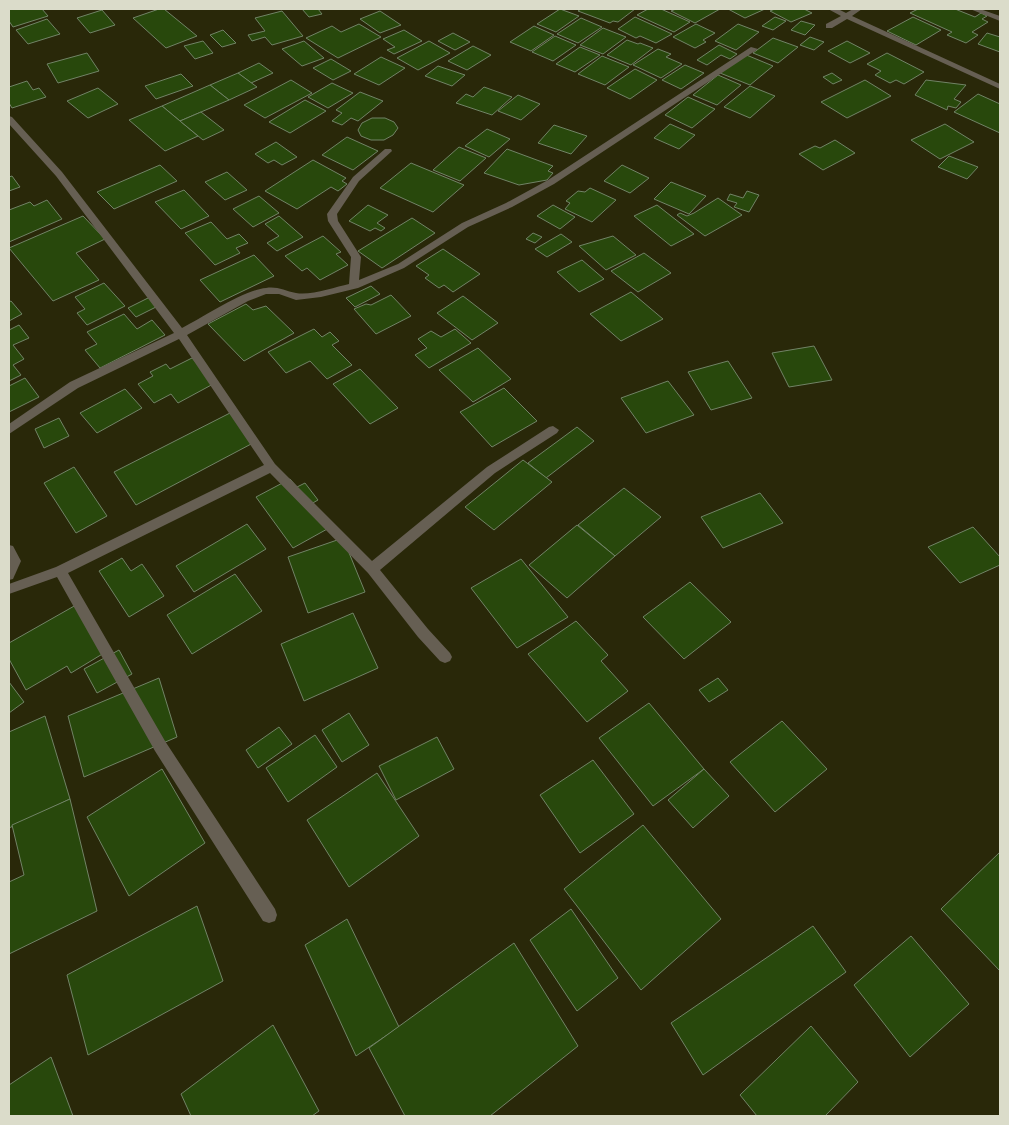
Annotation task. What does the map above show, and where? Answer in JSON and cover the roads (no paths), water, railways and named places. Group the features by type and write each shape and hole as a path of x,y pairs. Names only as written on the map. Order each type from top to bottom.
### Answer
{"street":[{"path":"832,9 1000,87"},
{"path":"829,26 858,9"},
{"path":"974,9 1000,19"},
{"path":"9,430 74,385 181,334 244,299 265,290 280,291 296,297 321,294 354,286 401,266 465,225 509,205 551,182 754,49"},
{"path":"9,119 59,174 181,334 271,467 372,569 423,633 445,657"},
{"path":"354,286 356,257 333,221 332,214 348,189 378,158 388,151"},
{"path":"372,569 491,470 553,430"},
{"path":"9,589 60,571 271,467"},
{"path":"9,550 14,561 9,576"},
{"path":"60,571 160,746 269,915"}]}
